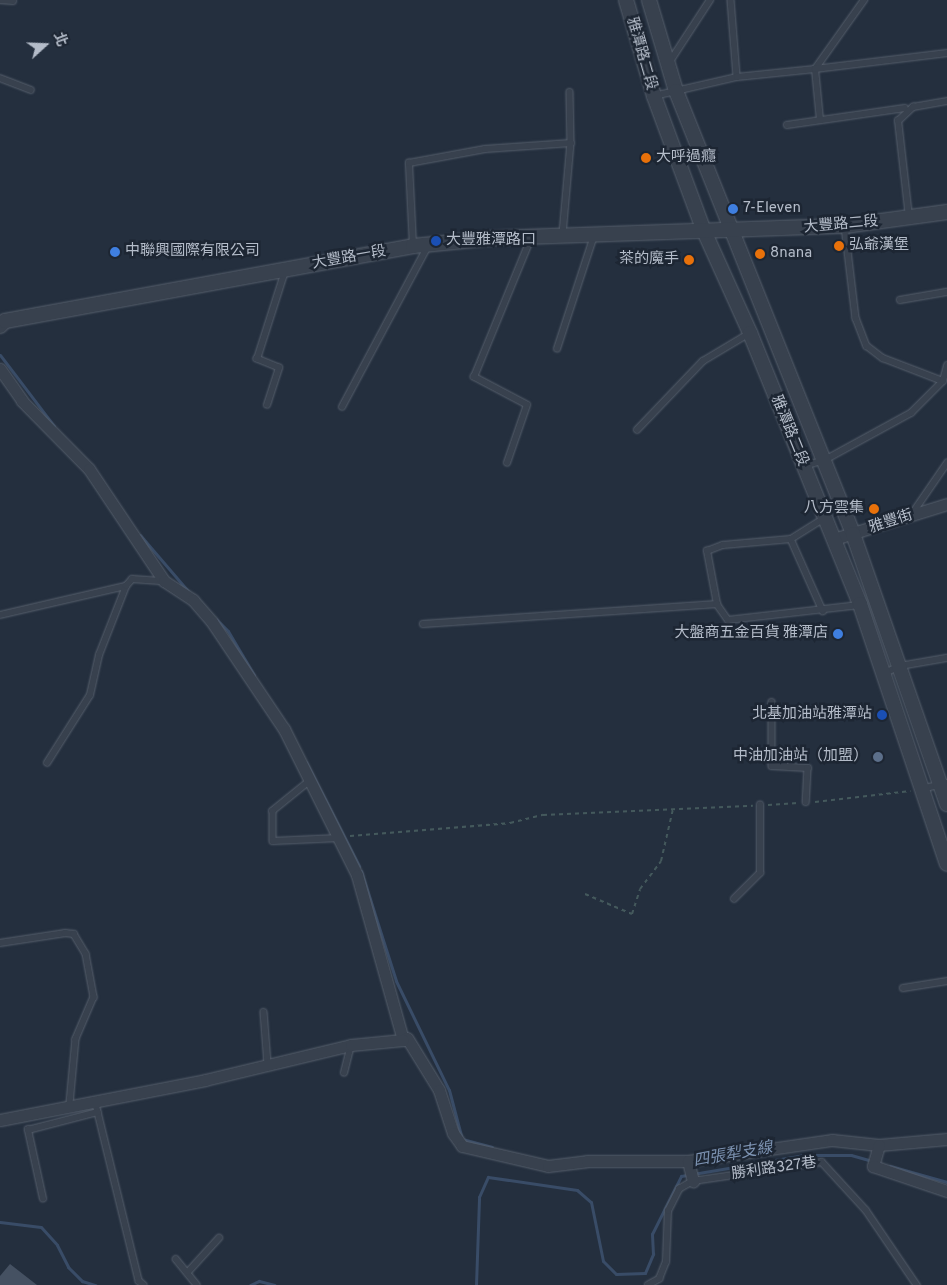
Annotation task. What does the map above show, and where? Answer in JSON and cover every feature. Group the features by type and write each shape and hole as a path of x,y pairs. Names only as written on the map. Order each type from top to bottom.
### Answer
{"street":[{"name":"雅潭路二段","path":"626,0 654,96 704,232 750,333 860,604 885,673 919,789 947,864"},
{"name":"雅潭路二段","path":"648,0 676,91 853,534 943,783 947,804"},
{"name":"大豐路二段","path":"704,232 845,226 947,212"},
{"name":"大豐路一段","path":"0,326 5,321 413,246 532,236 704,232"},
{"path":"0,369 22,401 89,469 164,581 193,600 212,622 284,729 341,838 357,875 403,1040"},
{"name":"雅豐街","path":"834,539 947,504"},
{"path":"0,1120 351,1045 407,1038 439,1090 453,1133 462,1146 548,1166 587,1161 688,1161 832,1140 879,1145 947,1139"},
{"path":"879,1145 872,1166 947,1191"},
{"path":"688,1161 693,1181"}],"lane":[{"path":"0,0 13,1"},
{"path":"668,65 710,0"},
{"path":"732,0 737,77"},
{"path":"820,120 815,69 864,0"},
{"path":"654,96 737,77 947,53"},
{"path":"0,78 31,90"},
{"path":"563,235 571,143 570,92"},
{"path":"909,217 898,121 913,107 947,101"},
{"path":"787,125 905,108"},
{"path":"413,246 409,163 485,149 571,143"},
{"path":"845,226 856,318 867,346 883,358 943,381"},
{"path":"557,349 595,234"},
{"path":"507,463 527,405 474,377 532,236"},
{"path":"342,407 429,244"},
{"path":"267,405 279,368 257,359 286,269"},
{"path":"900,300 947,292"},
{"path":"637,430 703,361 750,333"},
{"path":"804,466 825,460 911,413 943,381 947,366"},
{"path":"911,516 947,463"},
{"path":"825,518 791,539 723,545 707,551 717,604 728,620 823,611 860,604"},
{"path":"791,539 823,611"},
{"path":"47,763 90,695 99,655 126,586 132,579 164,581"},
{"path":"0,615 126,586"},
{"path":"424,624 717,604"},
{"path":"885,673 900,666 947,658"},
{"path":"772,702 772,766 808,768 806,802"},
{"path":"311,780 272,811 273,841 341,838"},
{"path":"919,789 943,783"},
{"path":"734,899 760,873 760,805"},
{"path":"0,943 65,933 74,934 86,954 94,997 76,1039 70,1104"},
{"path":"903,988 947,981"},
{"path":"264,1012 268,1064"},
{"path":"344,1073 351,1045"},
{"path":"95,1100 137,1273 144,1285"},
{"path":"43,1199 28,1130 98,1112"},
{"name":"勝利路327巷","path":"693,1181 822,1162 866,1210 917,1285"},
{"path":"648,1285 659,1279 666,1262 668,1211 679,1189 693,1181"},
{"path":"188,1272 219,1238"},
{"path":"176,1259 197,1285"}],"path":[{"path":"341,838 364,832 510,823 543,815 806,802 919,789"},
{"path":"585,894 632,914 640,889 661,861 673,809"}],"building":[{"path":"10,1264 37,1285 0,1285 0,1276"}],"waterway":[{"path":"0,355 54,426"},
{"path":"140,535 188,591"},
{"path":"216,619 228,631 254,675"},
{"path":"306,762 359,866"},
{"path":"361,871 396,981 449,1090 462,1139 492,1147"},
{"name":"四張犁支線","path":"476,1285 479,1197 488,1177 577,1190 591,1202 603,1261 616,1274 645,1273 653,1254 652,1234 681,1176 804,1155 851,1155 872,1161"},
{"name":"四張犁支線","path":"890,1166 947,1182"},
{"name":"四張犁支線","path":"0,1222 41,1227 57,1245 68,1267 82,1281 95,1285"},
{"name":"四張犁支線","path":"250,1285 259,1281 275,1285"}],"place":[{"name":"大呼過癮","path":"646,158"},
{"name":"7-Eleven","path":"733,209"},
{"name":"大豐雅潭路口","path":"436,241"},
{"name":"弘爺漢堡","path":"839,246"},
{"name":"中聯興國際有限公司","path":"115,252"},
{"name":"8nana","path":"760,254"},
{"name":"茶的魔手","path":"689,260"},
{"name":"八方雲集","path":"874,509"},
{"name":"大盤商五金百貨 雅潭店","path":"838,634"},
{"name":"北基加油站雅潭站","path":"882,715"},
{"name":"中油加油站（加盟）","path":"878,757"}]}
